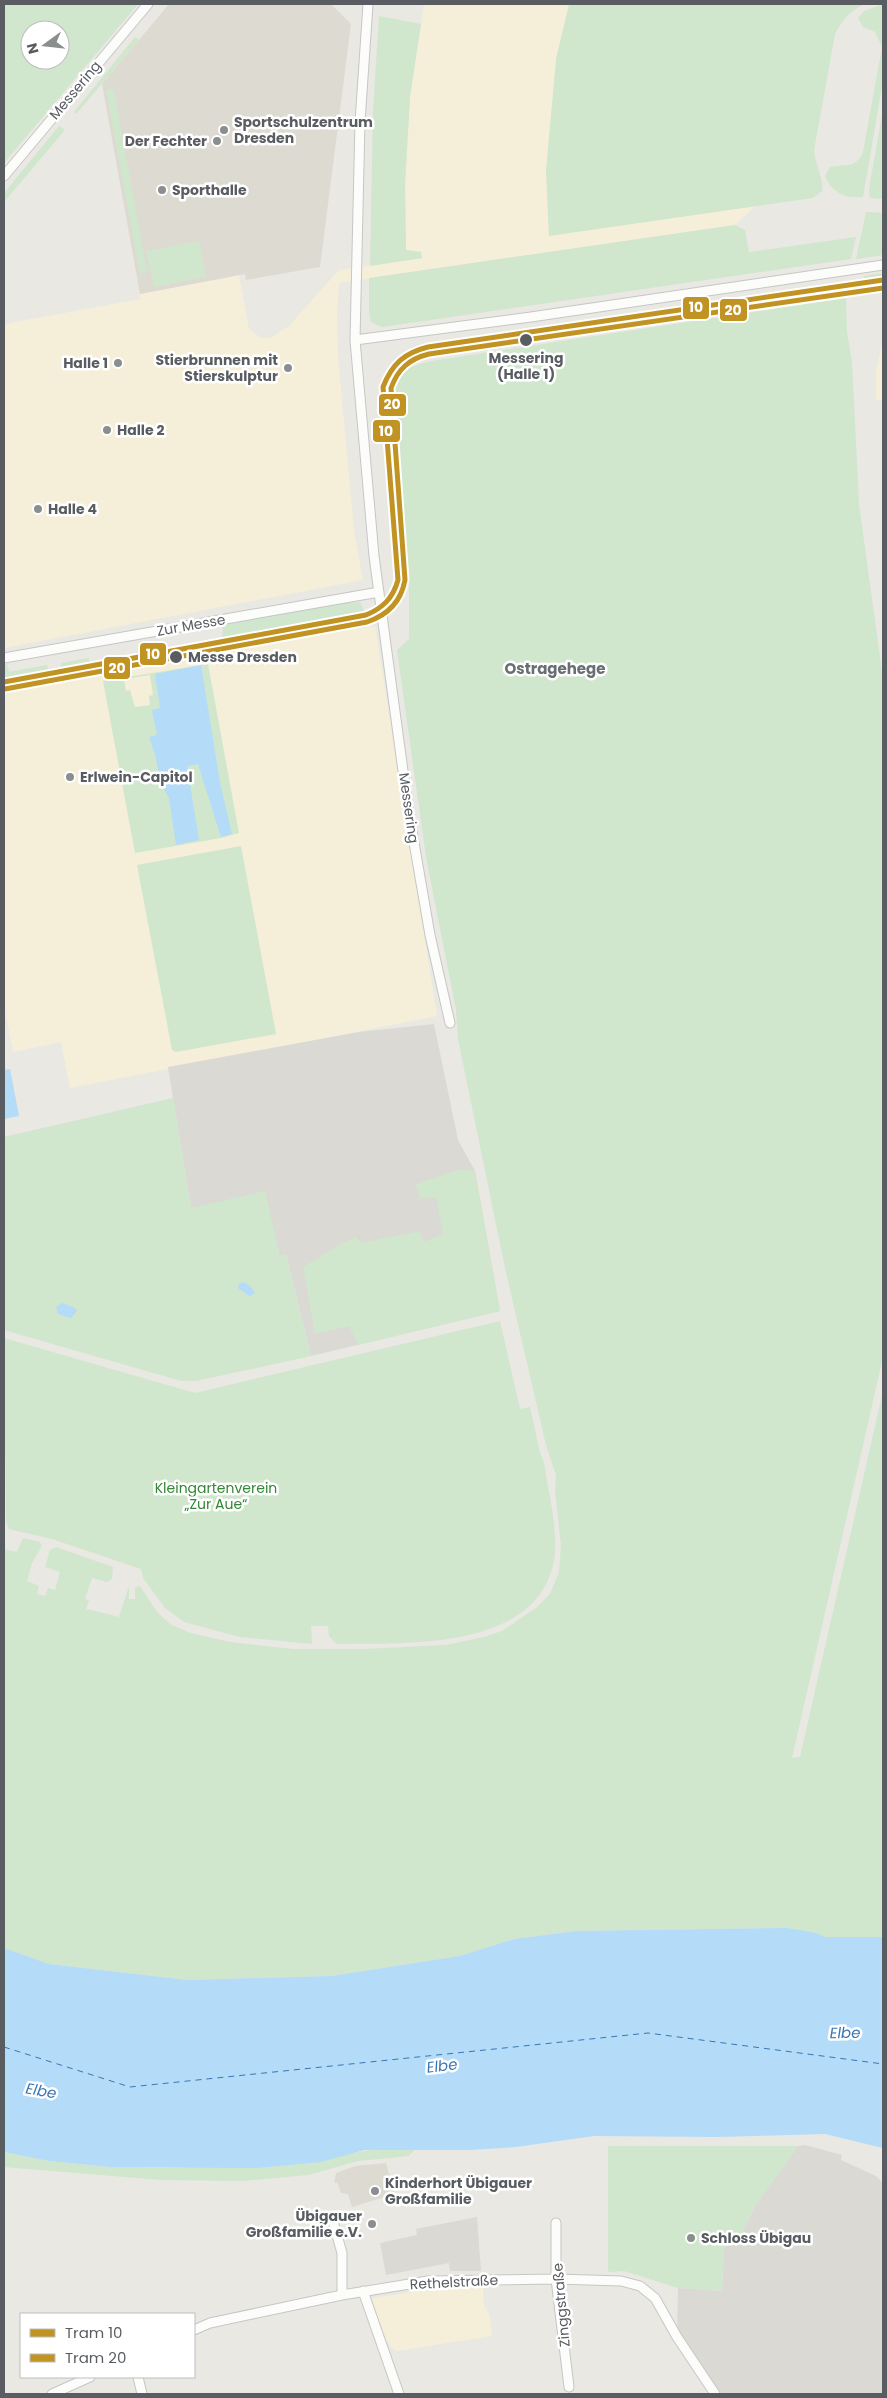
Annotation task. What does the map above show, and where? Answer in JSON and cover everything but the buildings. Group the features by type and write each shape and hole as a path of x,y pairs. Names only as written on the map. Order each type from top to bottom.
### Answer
{"street":[{"name":"Messering","path":"4,176 148,4"},
{"path":"368,4 361,94 355,273 355,340 883,265"},
{"name":"Messering","path":"355,340 379,592 419,873 450,1023"},
{"name":"Zur Messe","path":"4,658 379,592"},
{"path":"332,2218 342,2252 342,2296"},
{"name":"Zinggstraße","path":"556,2223 556,2279 570,2387"},
{"name":"Rethelstraße","path":"195,2330 210,2323 429,2280 556,2279 620,2281 640,2286 655,2298 676,2337 715,2394"},
{"path":"363,2292 399,2394"},
{"path":"52,2394 88,2378"},
{"path":"138,2378 142,2394"}],"shaded area":[{"name":"Sportschulzentrum Dresden","path":"169,4 331,4 351,24 320,267 246,280 245,274 140,294 102,84"},
{"name":"Messe Dresden","path":"424,4 817,4 818,130 814,151 735,225 339,283 337,310 338,357 354,531 363,580 4,648 4,324 141,299 140,294 239,275 249,329 261,338 270,338 289,326 339,270 422,258 421,252 406,250 405,185 410,97"},
{"path":"883,340 883,400 876,400 876,371"},
{"path":"375,626 437,1016 70,1088 61,1042 13,1052 4,1004 4,685"},
{"path":"434,1024 458,1140 475,1171 500,1311 311,1356 286,1255 250,1262 194,1226 168,1067 359,1032"},
{"path":"805,2145 842,2155 841,2160 876,2176 883,2183 883,2394 715,2394 677,2337 678,2288 722,2291 724,2248 743,2232 755,2206 798,2146"},
{"path":"386,2163 395,2194 352,2207 348,2194 341,2193 337,2182 334,2183 336,2173 355,2166"},
{"path":"477,2217 481,2271 450,2271 449,2263 386,2275 380,2243 417,2235 416,2229"},
{"path":"447,2287 483,2287 484,2306 489,2314 492,2336 396,2351 392,2348 384,2336 369,2299"}],"green space":[{"path":"4,4 138,4 4,163"},
{"path":"569,4 865,4 847,16 835,34 814,151 822,181 822,191 813,198 549,236 546,171 556,59"},
{"path":"883,4 883,81 863,197 845,196 832,187 825,176 830,167 849,165 857,161 863,152 882,47 875,32 863,27 858,18 864,11"},
{"path":"379,16 421,24 410,97 405,185 406,250 421,252 422,258 370,266 373,111"},
{"path":"135,37 139,40 76,114 74,112"},
{"path":"114,89 147,272 140,274 106,90"},
{"path":"883,109 883,199 870,198 869,189"},
{"path":"59,126 65,130 4,202 4,193"},
{"path":"866,212 883,213 883,255 856,259"},
{"path":"735,225 745,230 749,252 856,237 851,259 382,327 371,322 369,312 369,278"},
{"path":"199,241 206,277 154,287 146,251"},
{"path":"883,273 883,289 865,291 864,276"},
{"path":"846,298 847,332 852,363 859,504 883,679 883,1357 792,1758 800,1757 883,1391 883,1937 825,1937 788,1928 576,1931 514,1939 460,1956 331,1976 187,1980 49,1964 4,1948 4,1549 17,1552 23,1538 40,1542 42,1546 32,1563 27,1581 39,1586 37,1594 45,1596 48,1588 55,1590 60,1572 45,1567 50,1550 56,1547 113,1567 112,1579 107,1582 92,1578 85,1599 89,1600 86,1609 119,1617 129,1587 129,1599 135,1599 135,1587 140,1586 157,1612 170,1624 190,1633 230,1642 293,1649 364,1649 446,1645 484,1637 502,1631 536,1608 550,1594 559,1572 561,1546 555,1490 556,1475 546,1445 505,1268 458,1039 456,1010 426,857 397,650 409,639 409,573 392,398 400,376 415,366 431,361"},
{"path":"360,602 365,613 222,639 223,628 220,628 219,625 338,603"},
{"path":"89,658 89,663 4,679 4,664 7,664 9,672 47,665 48,669 61,667 61,663"},
{"path":"208,664 239,833 221,838 135,853 103,681","holes":["150,675 153,695 149,696 150,705 135,707 130,690 126,691 124,679"]},
{"path":"241,846 276,1034 176,1052 172,1050 137,865"},
{"path":"173,1098 191,1208 265,1191 280,1256 286,1255 311,1356 196,1381 181,1381 4,1330 4,1137"},
{"path":"460,1169 475,1171 500,1311 358,1345 349,1326 315,1334 303,1267 342,1243 356,1237 361,1243 420,1231 423,1242 443,1234 436,1197 420,1199 416,1184"},
{"name":"Kleingartenverein „Zur Aue“","path":"500,1321 520,1409 530,1407 540,1453 544,1462 554,1524 555,1548 554,1560 543,1590 523,1611 496,1626 465,1636 397,1643 337,1644 329,1636 328,1626 311,1626 312,1644 240,1637 184,1622 165,1608 143,1578 141,1569 52,1539 9,1529 6,1522 4,1338 195,1393"},
{"path":"608,2146 798,2146 755,2206 743,2232 724,2248 722,2291 678,2288 624,2271 608,2272"},
{"path":"377,2149 415,2149 409,2156 358,2161 308,2175 242,2181 161,2180 4,2167 4,2152 49,2161 110,2167 173,2168 345,2154"}],"water":[{"path":"201,665 220,783 232,834 221,837 198,764 187,766 199,840 176,845 169,798 161,783 155,754 149,737 157,735 152,710 160,708 155,674"},
{"path":"10,1069 19,1116 4,1119 4,1070"},
{"path":"243,1282 250,1286 255,1293 249,1296 238,1288 238,1285"},
{"path":"62,1303 75,1308 77,1311 71,1318 58,1314 56,1307"},
{"name":"Elbe","path":"788,1928 813,1932 825,1937 883,1937 883,2148 825,2134 716,2137 594,2136 516,2147 469,2150 364,2150 321,2162 256,2168 110,2167 49,2161 4,2152 4,1948 49,1964 187,1980 331,1976 460,1956 514,1939 576,1931"}],"ferry route":[{"path":"4,2047 130,2087 648,2033 883,2064"}],"tram line":[{"name":"10","path":"4,682 366,615 382,606 390,597 398,580 383,387 395,366 406,356 420,349 883,280"},
{"name":"20","path":"5,689 367,622 381,616 397,601 405,580 391,388 401,370 416,359 429,354 883,288"}],"place":[{"name":"Sportschulzentrum Dresden","path":"224,130"},
{"name":"Der Fechter","path":"217,141"},
{"name":"Sporthalle","path":"162,190"},
{"name":"Messering (Halle 1)","path":"526,340"},
{"name":"Halle 1","path":"118,363"},
{"name":"Stierbrunnen mit Stierskulptur","path":"288,368"},
{"name":"Halle 2","path":"107,430"},
{"name":"Halle 4","path":"38,509"},
{"name":"Messe Dresden","path":"176,657"},
{"name":"Erlwein-Capitol","path":"70,777"},
{"name":"Kinderhort Übigauer Großfamilie","path":"375,2191"},
{"name":"Übigauer Großfamilie e.V.","path":"372,2224"},
{"name":"Schloss Übigau","path":"691,2238"}],"district":[{"name":"Ostragehege","path":"555,669"}]}
